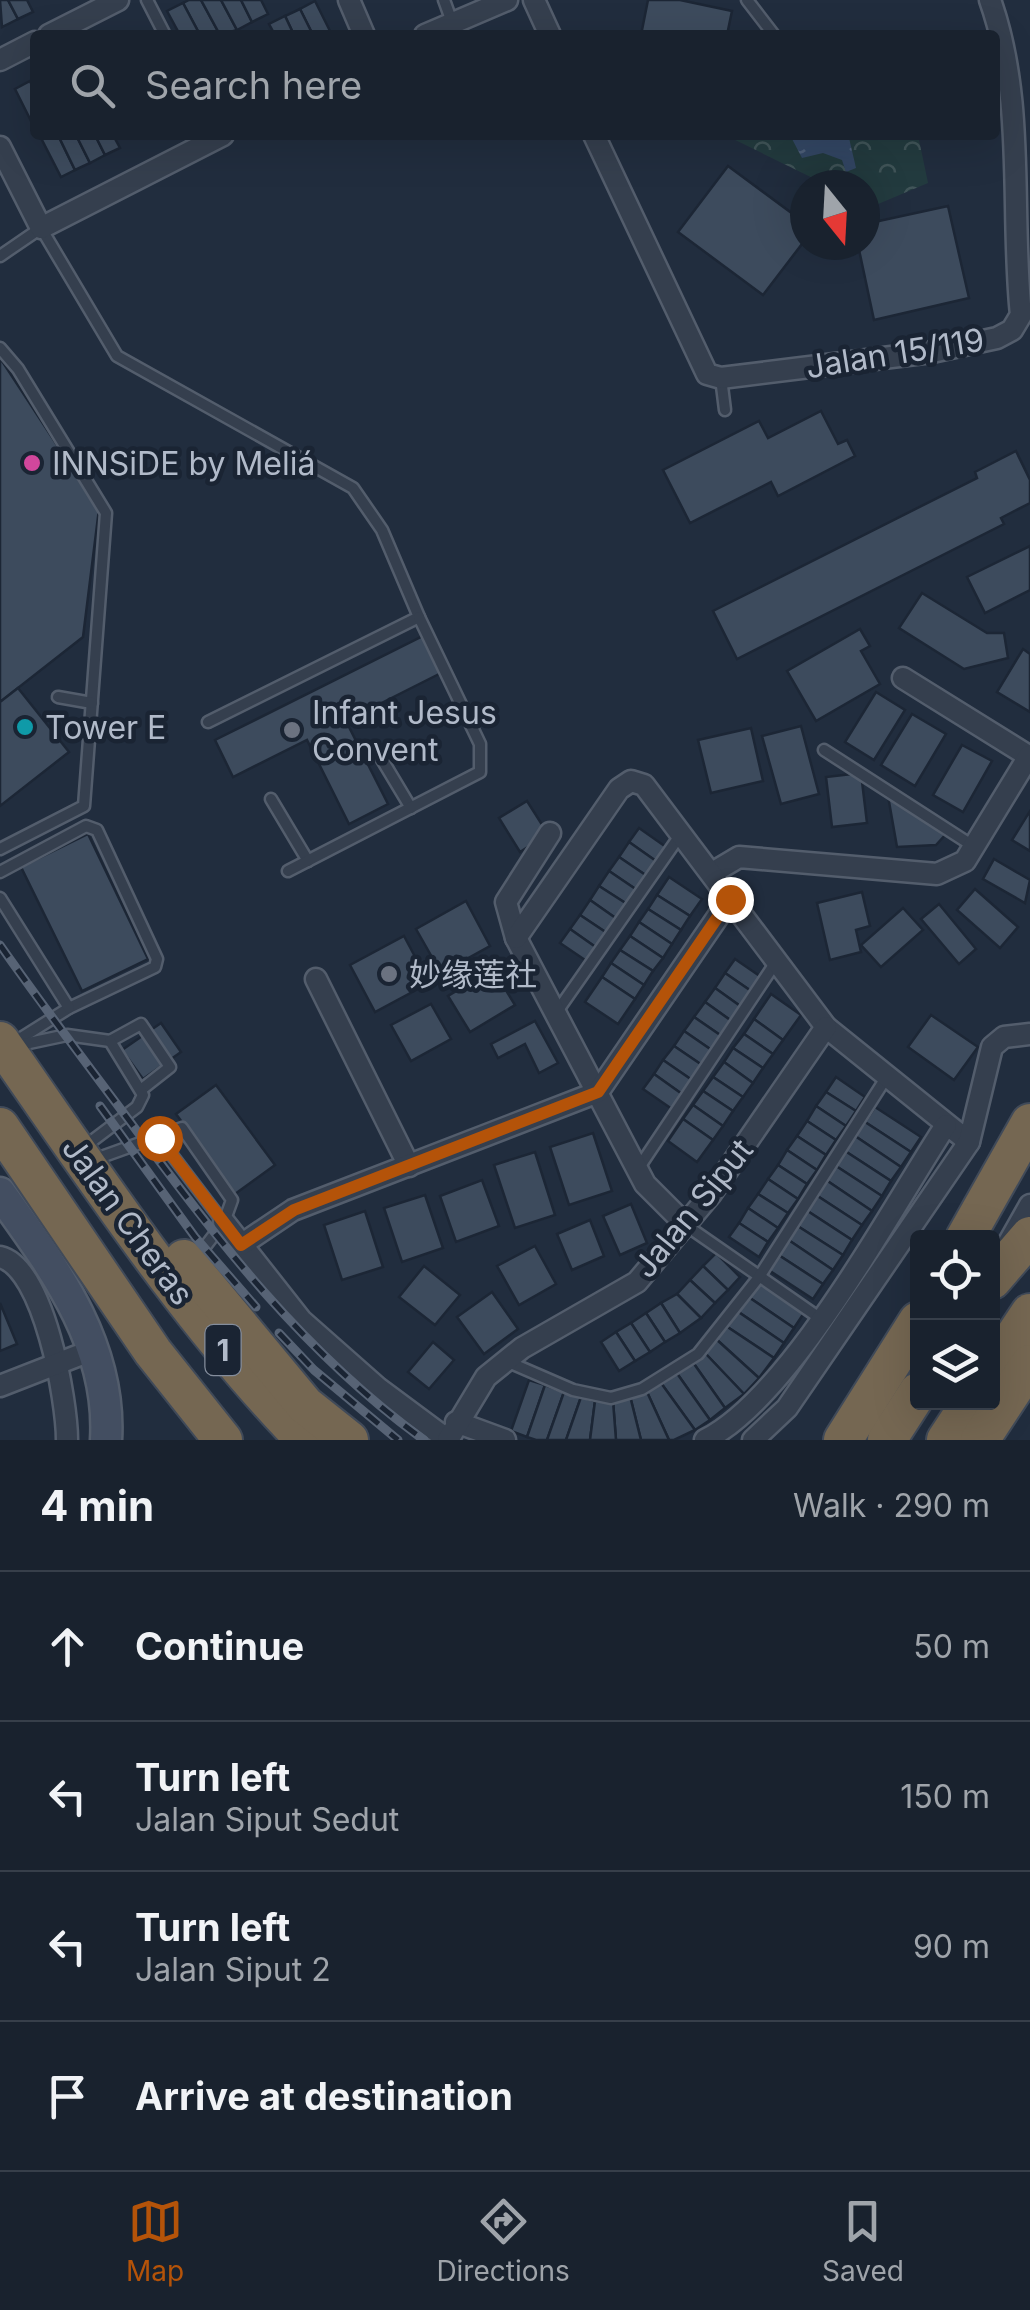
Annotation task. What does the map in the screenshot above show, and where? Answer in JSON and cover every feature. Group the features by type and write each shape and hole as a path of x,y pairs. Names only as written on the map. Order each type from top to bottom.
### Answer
{"highway":[{"name":"Jalan Cheras","path":"2,1044 116,1208 190,1348 272,1440"},
{"name":"Jalan Cheras","path":"0,1086 144,1266 305,1440"},
{"path":"970,1230 1030,1123"},
{"path":"0,1126 153,1352 222,1440"},
{"path":"116,1208 148,1219 305,1405 349,1440"},
{"path":"1000,1271 1030,1236"},
{"path":"1000,1358 1030,1313"},
{"path":"842,1440 910,1333"},
{"path":"980,1440 1030,1364"},
{"path":"887,1440 910,1404"},
{"path":"946,1440 966,1410"}],"street":[{"path":"59,30 118,0"},
{"path":"350,0 362,30"},
{"path":"436,30 507,0"},
{"path":"534,0 548,30"},
{"name":"Jalan 15/119","path":"990,0 998,30"},
{"name":"Jalan 15/119","path":"721,378 932,352 997,338 1012,330 1021,315 1012,119 1008,72 1000,40"},
{"path":"0,60 30,45"},
{"path":"0,146 42,228 211,140"},
{"path":"596,140 699,364 707,374 721,378"},
{"path":"712,873 739,857 937,874 965,861 1030,757 903,678"},
{"path":"516,938 620,789 632,781 644,785 826,1027 968,1142"},
{"path":"550,833 506,902 516,938 646,1184 687,1226"},
{"path":"241,1245 294,1210 598,1092 730,899"},
{"path":"316,978 410,1166"},
{"name":"Jalan Siput","path":"451,1434 486,1378 506,1361 637,1282 687,1226 826,1027"},
{"path":"753,1440 787,1408 968,1142 992,1047 1004,1037 1028,1035"},
{"path":"704,1440 758,1401 821,1319 946,1125"},
{"path":"0,1193 58,1274 95,1348 108,1419 106,1440"},
{"path":"1000,1258 1030,1205"},
{"path":"224,1222 301,1320 378,1388 451,1434 505,1440"},
{"path":"0,1257 22,1273 60,1363 67,1440"},
{"path":"0,1386 95,1348"}],"lane":[{"path":"147,0 162,30"},
{"path":"444,0 452,23"},
{"path":"747,0 770,30"},
{"path":"0,256 42,228 117,356 353,488 382,530 483,758 480,772 288,871"},
{"path":"0,348 18,370 106,513 84,806 0,849"},
{"path":"721,378 725,410"},
{"path":"208,722 420,617"},
{"path":"58,698 92,703"},
{"path":"376,748 410,808"},
{"path":"824,750 974,847"},
{"path":"271,799 308,861"},
{"path":"0,872 86,826 96,830 157,959 155,967 2,1044"},
{"path":"556,1013 681,834"},
{"path":"0,898 69,1008"},
{"path":"638,1169 777,961"},
{"path":"2,1044 68,1035 110,1041 141,1024 170,1065 142,1089 137,1106 81,1158"},
{"path":"110,1041 142,1089"},
{"path":"506,1361 573,1390 611,1398 642,1389 698,1354 759,1277 886,1078"},
{"path":"81,1158 159,1138 182,1128 231,1197 224,1222 190,1265"},
{"path":"159,1138 224,1222"},
{"path":"687,1226 821,1319"}],"green space":[{"path":"735,140 919,140 928,183 880,203 880,170 796,170"}],"water":[{"path":"793,140 849,140 856,168 845,170 842,160 823,153 802,158"}],"building":[{"path":"0,0 8,0 18,19 2,27"},
{"path":"8,0 27,0 33,12 18,19"},
{"path":"201,0 217,30 197,30 183,3"},
{"path":"201,0 221,0 237,30 217,30"},
{"path":"221,0 241,0 252,22 237,30"},
{"path":"241,0 261,0 268,14 252,22"},
{"path":"648,0 680,0 732,11 728,30 642,30"},
{"path":"315,1 330,30 310,30 300,9"},
{"path":"183,3 197,30 177,30 167,11"},
{"path":"300,9 310,30 292,30 285,16"},
{"path":"285,16 292,30 272,30 269,24"},
{"path":"30,81 30,119 15,89"},
{"path":"42,140 60,140 75,170 61,177"},
{"path":"60,140 78,140 90,163 75,170"},
{"path":"78,140 98,140 105,155 90,163"},
{"path":"98,140 116,140 120,148 105,155"},
{"path":"728,166 790,212 790,260 763,295 678,232"},
{"path":"948,206 969,298 874,320 861,260 880,260 880,221"},
{"path":"0,358 99,509 83,637 0,702"},
{"path":"821,411 838,444 847,440 855,456 778,496 771,482 690,523 663,470 759,421 768,438"},
{"path":"1016,451 1030,480 1030,503 1001,518 1004,524 737,659 713,611 977,478 975,472"},
{"path":"1030,546 1030,590 985,613 967,577"},
{"path":"922,593 987,633 1004,633 1008,658 964,669 899,628"},
{"path":"860,629 870,646 861,651 880,684 816,721 787,671"},
{"name":"Infant Jesus Convent","path":"423,636 441,673 346,721 388,804 349,824 307,740 233,777 215,740"},
{"path":"1023,649 1030,654 1030,712 997,692"},
{"name":"Tower E","path":"18,688 69,752 0,806 0,702"},
{"path":"876,692 905,710 874,760 845,742"},
{"path":"912,714 946,734 915,786 881,765"},
{"path":"801,726 819,794 781,804 762,736"},
{"path":"751,728 763,781 711,793 698,740"},
{"path":"962,745 992,761 963,812 933,795"},
{"path":"861,773 867,823 832,827 826,777"},
{"path":"888,796 946,834 936,845 897,847"},
{"path":"527,801 548,834 520,852 499,818"},
{"path":"1030,811 1030,851 1012,840"},
{"path":"639,828 666,847 656,861 629,842"},
{"path":"88,834 148,959 82,991 21,867"},
{"path":"629,842 656,861 647,876 619,857"},
{"path":"619,857 647,876 637,890 609,871"},
{"path":"994,859 1030,880 1025,903 983,879"},
{"path":"609,871 637,890 627,904 599,886"},
{"path":"669,877 702,899 690,916 657,895"},
{"path":"599,886 627,904 617,919 590,900"},
{"path":"975,889 1018,927 1000,948 957,910"},
{"path":"862,892 870,926 856,930 861,952 830,960 817,903"},
{"path":"657,895 690,916 681,930 648,909"},
{"path":"590,900 617,919 607,933 580,915"},
{"path":"466,901 490,946 441,973 416,929"},
{"path":"939,904 976,949 959,964 921,919"},
{"path":"903,908 923,930 881,967 861,945"},
{"path":"648,909 681,930 672,944 639,922"},
{"path":"580,915 607,933 597,948 570,929"},
{"path":"639,922 672,944 663,958 630,936"},
{"path":"570,929 597,948 588,962 560,943"},
{"name":"妙缘莲社","path":"404,936 429,983 375,1012 350,965"},
{"path":"630,936 663,958 653,971 620,950"},
{"path":"620,950 653,971 644,985 611,963"},
{"path":"735,959 764,979 754,993 725,973"},
{"path":"611,963 644,985 635,999 602,977"},
{"path":"493,969 515,1005 470,1032 448,996"},
{"path":"725,973 754,993 743,1008 715,988"},
{"path":"602,977 635,999 618,1024 585,1002"},
{"path":"715,988 743,1008 733,1022 705,1002"},
{"path":"771,994 801,1015 783,1040 754,1019"},
{"path":"705,1002 733,1022 723,1037 694,1017"},
{"path":"431,1004 451,1039 411,1061 391,1025"},
{"path":"931,1015 978,1047 954,1080 908,1047"},
{"path":"694,1017 723,1037 713,1051 684,1031"},
{"path":"754,1019 783,1040 773,1054 744,1034"},
{"path":"535,1021 558,1063 539,1073 525,1044 498,1058 491,1044"},
{"path":"161,1023 181,1052 143,1079 122,1050"},
{"path":"684,1031 713,1051 702,1065 674,1046"},
{"path":"744,1034 773,1054 763,1068 733,1048"},
{"path":"674,1046 702,1065 692,1080 663,1060"},
{"path":"733,1048 763,1068 753,1083 724,1062"},
{"path":"663,1060 692,1080 682,1094 654,1074"},
{"path":"724,1062 753,1083 743,1097 713,1077"},
{"path":"654,1074 682,1094 672,1109 643,1089"},
{"path":"713,1077 743,1097 733,1111 703,1091"},
{"path":"836,1077 865,1097 856,1111 826,1092"},
{"path":"216,1085 275,1165 235,1194 176,1114"},
{"path":"703,1091 733,1111 723,1126 693,1105"},
{"path":"826,1092 856,1111 846,1126 816,1106"},
{"path":"693,1105 723,1126 713,1140 683,1119"},
{"path":"816,1106 846,1126 836,1140 807,1121"},
{"path":"875,1107 921,1137 911,1152 865,1122"},
{"path":"683,1119 713,1140 697,1162 668,1141"},
{"path":"807,1121 836,1140 826,1155 797,1136"},
{"path":"865,1122 911,1152 901,1167 855,1136"},
{"path":"593,1133 612,1191 569,1205 550,1147"},
{"path":"797,1136 826,1155 817,1170 787,1150"},
{"path":"855,1136 901,1167 891,1181 845,1151"},
{"path":"787,1150 817,1170 807,1184 778,1165"},
{"path":"845,1151 891,1181 882,1196 836,1166"},
{"path":"535,1152 555,1215 515,1228 494,1165"},
{"path":"778,1165 807,1184 798,1199 768,1179"},
{"path":"836,1166 882,1196 872,1211 826,1180"},
{"path":"768,1179 798,1199 788,1213 758,1194"},
{"path":"482,1180 499,1226 456,1242 440,1196"},
{"path":"826,1180 872,1211 862,1225 816,1195"},
{"path":"758,1194 788,1213 778,1228 748,1208"},
{"path":"425,1195 443,1248 402,1262 384,1208"},
{"path":"816,1195 862,1225 852,1240 806,1210"},
{"path":"631,1204 647,1243 620,1255 603,1216"},
{"path":"748,1208 778,1228 768,1242 739,1223"},
{"path":"806,1210 852,1240 843,1255 796,1225"},
{"path":"365,1211 383,1267 342,1280 324,1225"},
{"path":"590,1220 604,1256 572,1270 557,1234"},
{"path":"739,1223 768,1242 759,1257 729,1237"},
{"path":"796,1225 843,1255 833,1270 787,1239"},
{"path":"787,1239 833,1270 823,1284 777,1254"},
{"path":"535,1246 556,1284 519,1305 497,1266"},
{"path":"716,1253 740,1277 728,1290 703,1266"},
{"path":"777,1254 823,1284 813,1299 767,1269"},
{"path":"424,1266 460,1295 435,1325 399,1297"},
{"path":"703,1266 728,1290 715,1303 690,1280"},
{"path":"690,1280 715,1303 701,1318 677,1294"},
{"path":"757,1281 804,1313 794,1328 747,1296"},
{"path":"492,1292 518,1329 484,1354 457,1317"},
{"path":"677,1294 701,1318 680,1333 661,1303"},
{"path":"747,1296 794,1328 784,1343 737,1311"},
{"path":"0,1303 17,1344 0,1351"},
{"path":"661,1303 680,1333 665,1342 646,1313"},
{"path":"737,1311 784,1343 774,1358 726,1326"},
{"path":"646,1313 665,1342 650,1352 631,1323"},
{"path":"631,1323 650,1352 635,1361 616,1332"},
{"path":"726,1326 774,1358 759,1378 716,1339"},
{"path":"616,1332 635,1361 619,1371 601,1342"},
{"path":"716,1339 759,1378 744,1394 705,1353"},
{"path":"433,1342 454,1360 429,1389 408,1372"},
{"path":"705,1353 744,1394 725,1408 692,1361"},
{"path":"692,1361 725,1408 710,1420 676,1372"},
{"path":"676,1372 710,1420 695,1430 661,1383"},
{"path":"529,1380 545,1385 527,1437 511,1431"},
{"path":"661,1383 695,1430 674,1440 669,1440 647,1392"},
{"path":"545,1385 564,1392 547,1440 536,1440 527,1437"},
{"path":"564,1392 581,1397 566,1440 547,1440"},
{"path":"647,1392 669,1440 641,1440 630,1396"},
{"path":"630,1396 641,1440 616,1440 613,1401"},
{"path":"581,1397 595,1401 590,1440 566,1440"},
{"path":"595,1401 613,1401 616,1440 590,1440"}],"railway":[{"path":"0,945 163,1167 265,1293 340,1370 424,1440"},
{"path":"100,1106 195,1237 256,1307"},
{"path":"279,1333 314,1370 398,1440"}],"place":[{"name":"INNSiDE by Meliá","path":"32,463"},
{"name":"Tower E","path":"25,727"},
{"name":"Infant Jesus Convent","path":"292,730"},
{"name":"妙缘莲社","path":"389,974"}],"route":[{"path":"159,1138 241,1245 294,1210 598,1092 730,899"}]}
